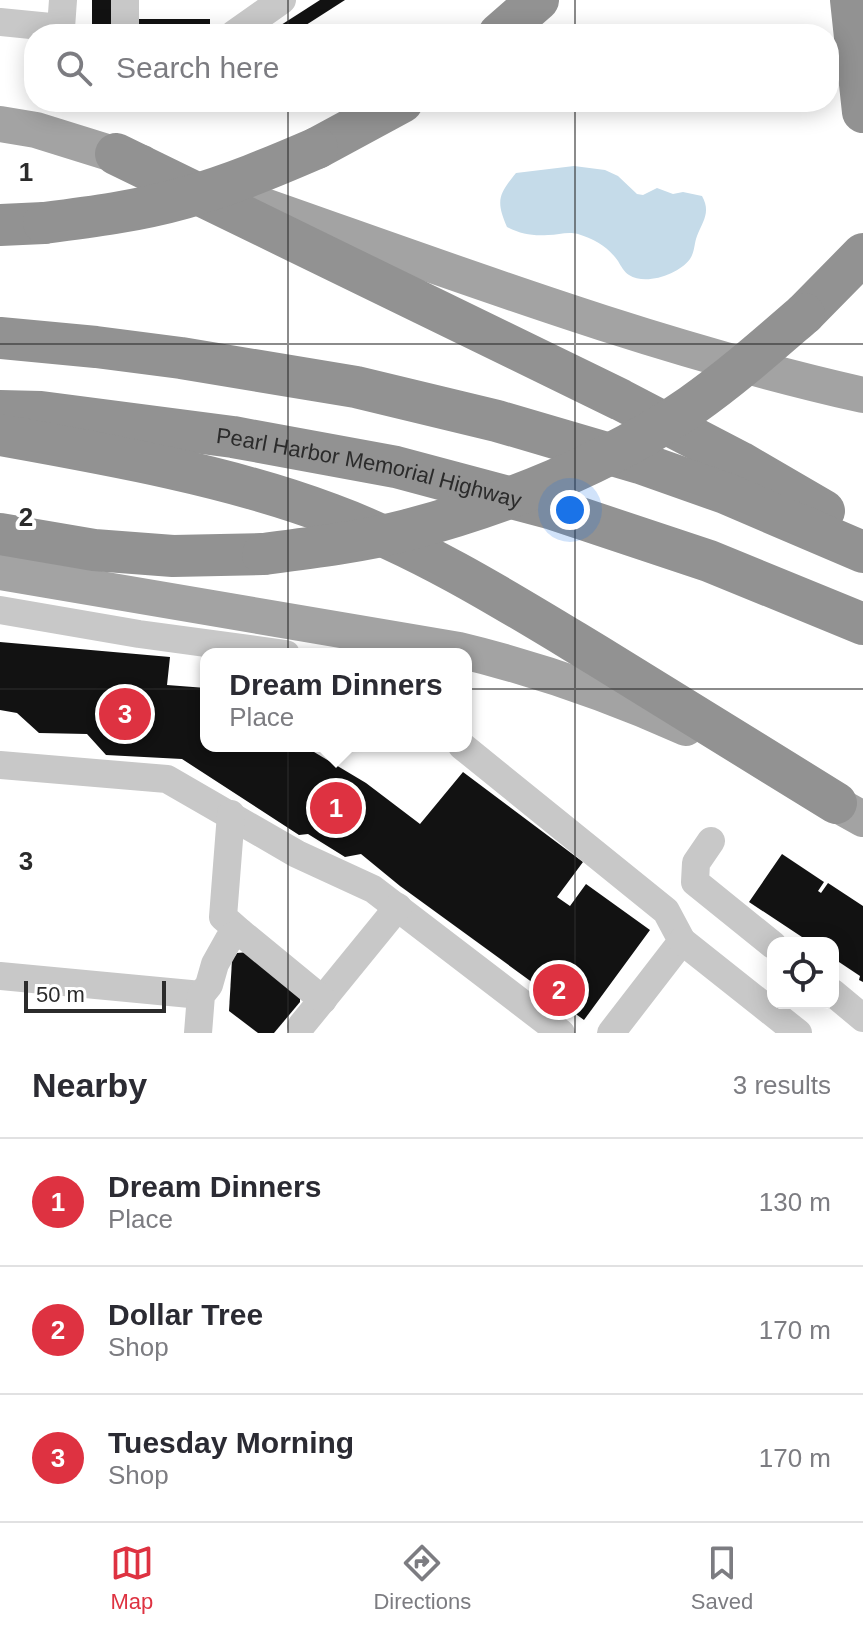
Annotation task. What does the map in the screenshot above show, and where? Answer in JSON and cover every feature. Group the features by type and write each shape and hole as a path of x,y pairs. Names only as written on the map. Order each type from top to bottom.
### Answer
{"highway":[{"path":"510,24 538,0"},
{"path":"851,0 863,112"},
{"path":"0,225 113,214 182,198 252,176 317,148 384,112"},
{"path":"116,154 621,400 740,462 863,534"},
{"path":"0,534 94,550 173,556 263,554 322,547 405,531 477,510 545,483 623,446 689,407 749,362 804,314 863,254"},
{"path":"0,338 96,347 356,387 497,421 640,463 725,493 863,552"},
{"name":"Pearl Harbor Memorial Highway","path":"0,411 41,412 233,437 396,467 553,509 695,556 863,624"},
{"path":"0,435 235,485 330,513 428,557 519,608 849,811"}],"main road":[{"path":"0,124 36,130 116,154 639,334 795,380 863,395"},
{"path":"0,572 447,648"},
{"path":"472,653 527,667 624,700 709,738 849,811"}],"lane":[{"path":"61,24 63,0"},
{"path":"125,0 125,24"},
{"path":"248,24 282,0"},
{"path":"0,22 24,24"},
{"path":"0,610 242,648"},
{"path":"469,752 666,911 682,941 798,1033"},
{"path":"0,765 167,779 297,854 373,889 561,1033"},
{"path":"231,814 223,917 323,1000"},
{"path":"711,841 696,863 695,882 767,940"},
{"path":"302,1031 398,907"},
{"path":"198,1033 201,995 209,985 215,964 229,939 240,932"},
{"path":"611,1033 682,941"},
{"path":"0,976 201,995"},
{"path":"839,998 863,1018"}],"water":[{"path":"574,166 605,170 618,176 637,194 643,195 657,188 673,194 683,192 702,196 705,216 690,259 662,277 636,278 626,272 605,247 584,236 570,233 532,235 507,227 501,211 501,198 516,173"}],"building":[{"path":"92,0 111,0 111,24 92,24"},
{"path":"320,0 345,0 308,24 283,24"},
{"path":"138,19 210,19 210,24 138,24"},
{"path":"0,642 170,657 167,685 200,688 200,752 314,752 366,783 420,824 463,772 583,862 557,897 570,906 586,884 650,930 584,1020 361,854 345,857 308,834 299,835 182,759 106,755 87,734 39,733 17,713 0,710"},
{"path":"782,854 824,882 818,891 821,893 828,883 863,906 863,982 859,980 860,976 839,962 839,937 802,937 749,902"},
{"path":"249,952 300,993 300,1002 274,1033 258,1033 229,1011 232,960 237,953"}],"place":[{"name":"Tuesday Morning","path":"125,714"},
{"name":"Dream Dinners","path":"336,808"},
{"name":"Dollar Tree","path":"559,990"}]}
